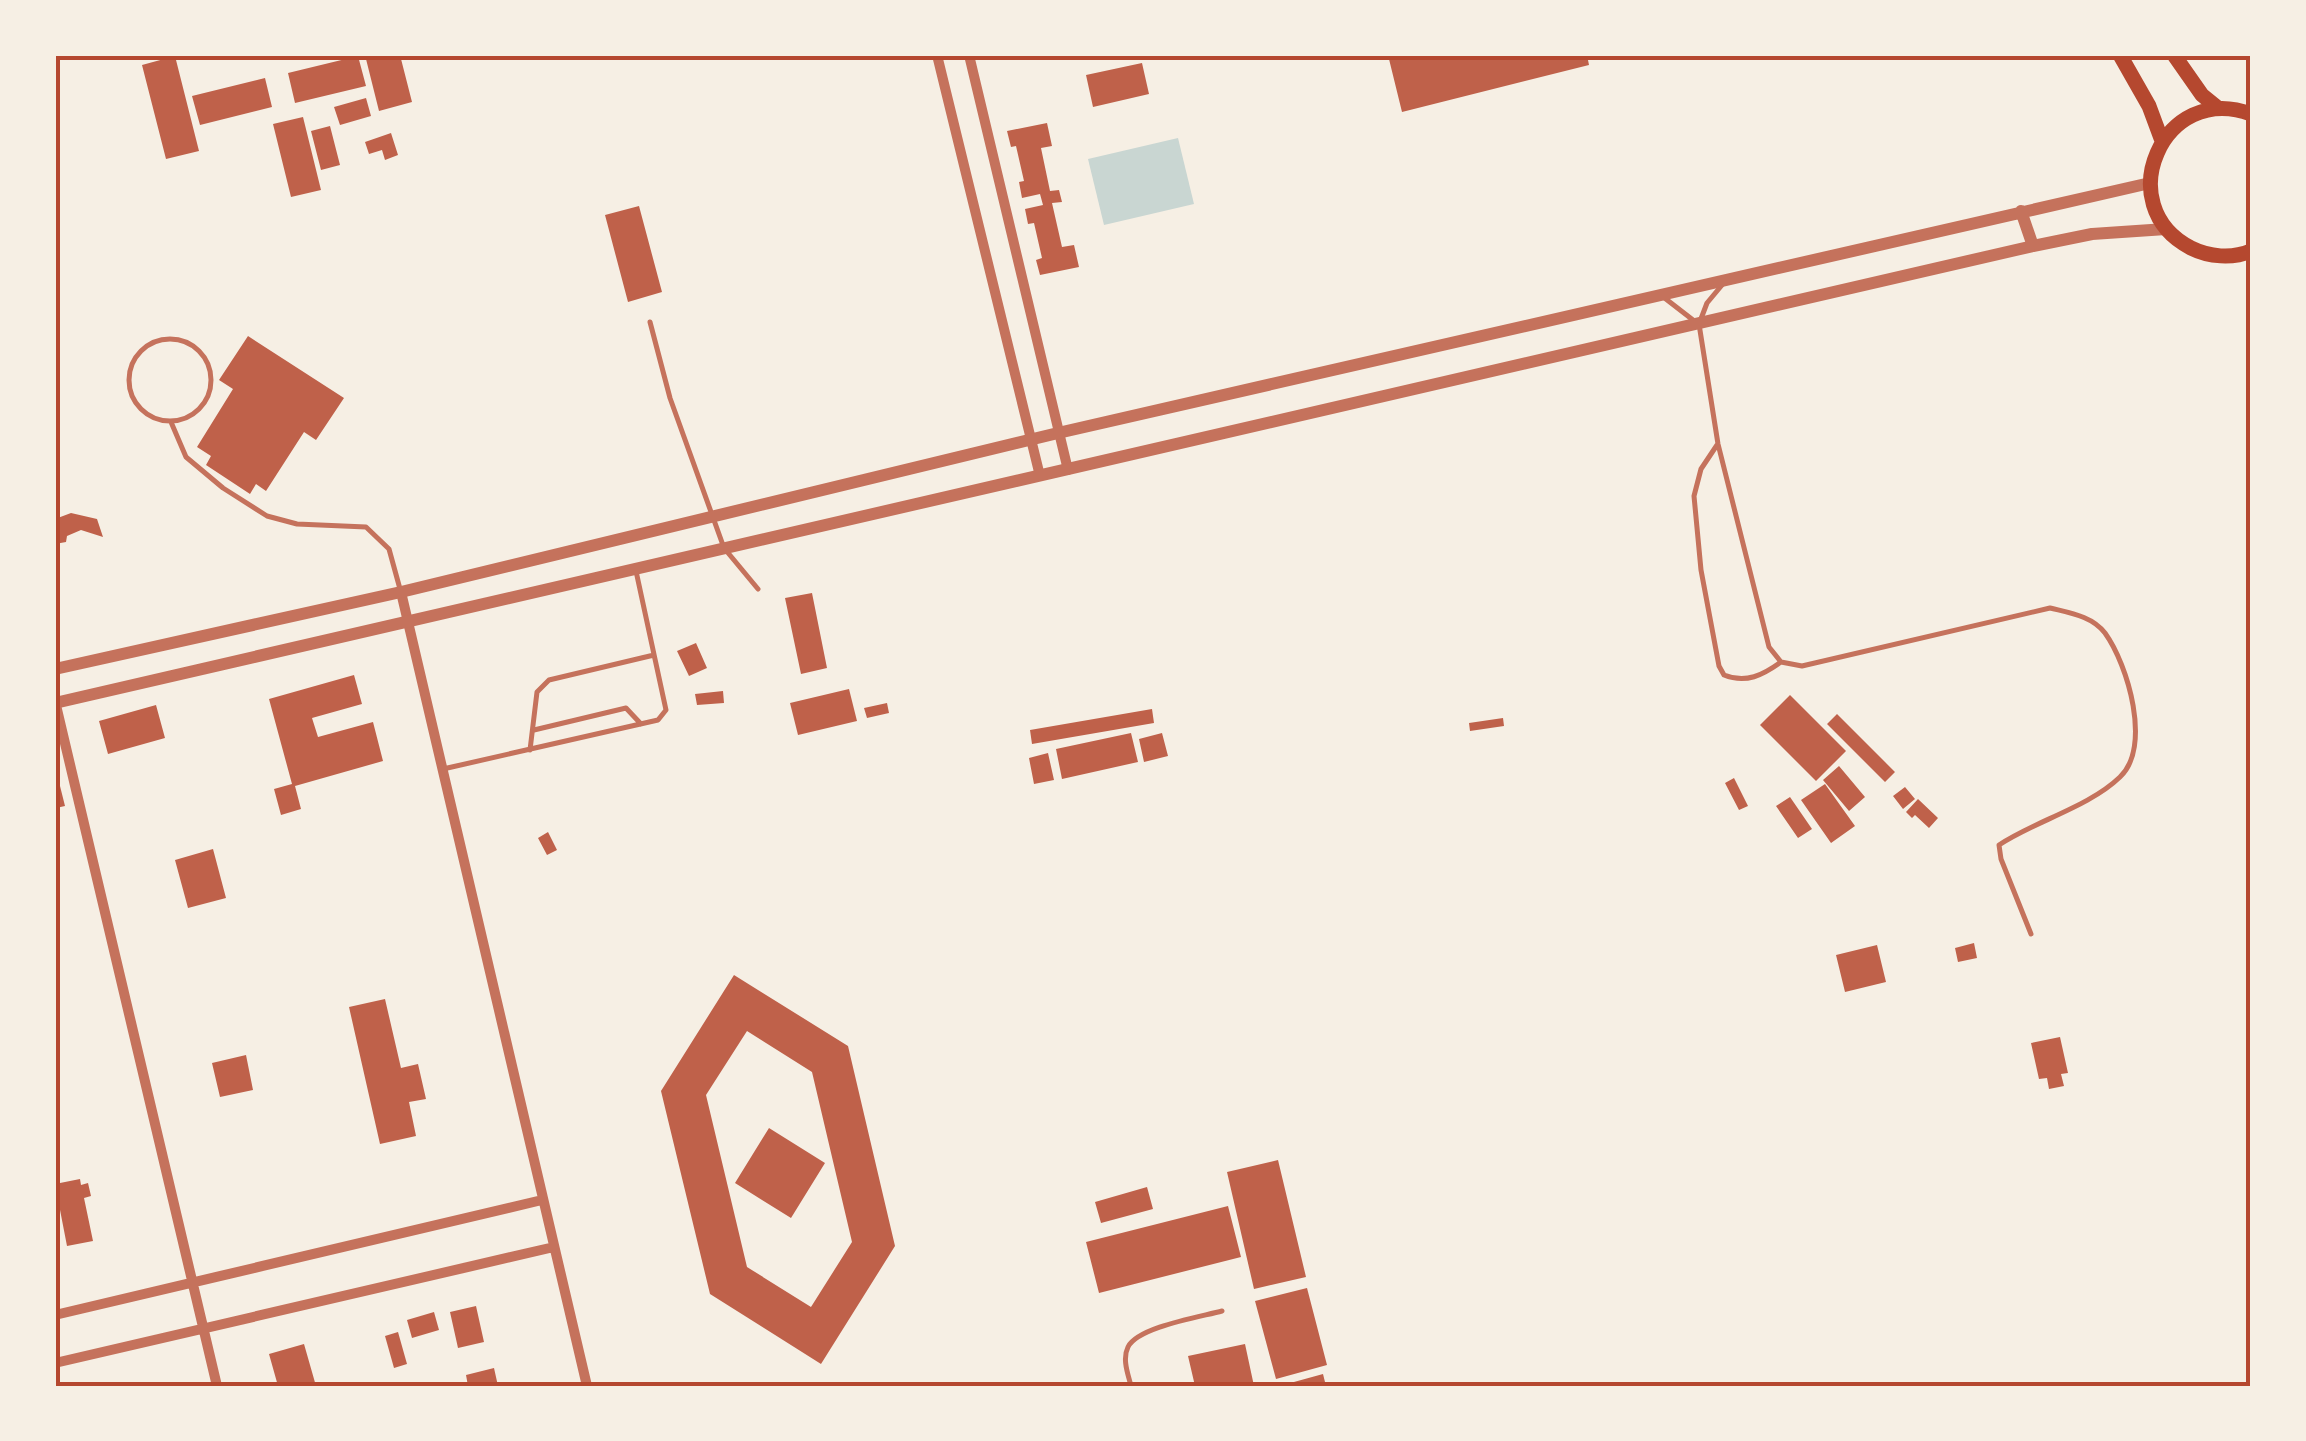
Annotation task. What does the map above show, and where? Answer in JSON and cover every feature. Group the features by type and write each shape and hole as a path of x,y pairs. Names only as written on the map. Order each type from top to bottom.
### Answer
{"highway":[{"path":"2120,55 2149,106 2162,141"},
{"path":"2174,55 2202,96 2218,108"},
{"path":"2251,114 2218,108 2196,113 2177,124 2152,161 2150,183 2154,207 2166,228 2182,243 2201,253 2222,256 2251,250"}],"street":[{"path":"937,55 1040,476"},
{"path":"969,55 1068,470"},
{"path":"55,670 400,592 1058,432 2150,183"},
{"path":"2021,211 2033,246"},
{"path":"217,1386 55,702 2033,246 2092,234 2166,228"},
{"path":"400,592 587,1386"},
{"path":"55,1315 542,1200"},
{"path":"55,1363 554,1247"}],"lane":[{"path":"1727,278 1707,304 1698,324 1718,444 1769,647 1782,662 1802,666 2050,608 2086,618 2104,632 2121,667 2135,712 2135,756 2110,784 1999,845 2031,934"},
{"path":"1660,294 1698,324"},
{"path":"650,322 670,398 724,548 758,589"},
{"path":"170,422 198,412 212,386 206,358 184,340 155,340 133,359 128,388 143,412 170,422 186,457 266,516 296,524 366,527 389,550 400,592"},
{"path":"1718,444 1702,469 1694,496 1719,666 1724,675 1744,680 1765,674 1782,662"},
{"path":"443,769 658,720 666,710 636,571"},
{"path":"530,750 536,692 549,680 654,655"},
{"path":"534,730 626,708 641,724"},
{"path":"1131,1386 1127,1348 1140,1334 1222,1311"}],"shaded area":[{"path":"1178,138 1194,204 1104,225 1088,159"}],"building":[{"path":"365,55 400,55 412,102 379,111"},
{"path":"1388,55 1587,55 1589,65 1402,112"},
{"path":"175,56 199,151 166,159 142,65"},
{"path":"358,56 366,86 295,103 288,73"},
{"path":"1142,63 1149,94 1093,107 1086,75"},
{"path":"265,78 272,107 200,125 192,96"},
{"path":"366,98 371,116 340,125 334,107"},
{"path":"303,117 321,190 291,197 273,124"},
{"path":"1047,123 1052,146 1041,148 1050,191 1059,190 1062,202 1052,203 1062,247 1074,245 1079,267 1040,275 1036,260 1042,258 1034,223 1028,224 1025,209 1043,205 1040,194 1022,198 1019,182 1024,181 1016,146 1011,147 1007,131"},
{"path":"330,126 340,165 321,170 311,131"},
{"path":"391,133 398,155 385,160 382,150 369,154 365,142"},
{"path":"639,206 662,292 628,302 605,215"},
{"path":"248,336 344,398 316,440 304,432 266,491 256,484 250,494 206,465 211,456 197,447 233,389 219,380"},
{"path":"71,513 97,519 103,537 81,530 67,536 66,542 55,544 55,519"},
{"path":"812,593 827,668 801,674 785,598"},
{"path":"696,643 707,668 689,676 677,651"},
{"path":"354,675 362,704 312,718 318,737 373,722 383,761 295,786 301,809 281,815 274,789 292,784 269,699"},
{"path":"849,689 857,721 798,735 790,703"},
{"path":"723,691 724,703 697,705 695,694"},
{"path":"1790,695 1846,751 1816,781 1760,725"},
{"path":"887,703 889,713 867,718 864,708"},
{"path":"156,705 165,738 108,754 99,721"},
{"path":"1152,709 1154,723 1032,744 1030,730"},
{"path":"1837,714 1895,772 1885,782 1827,724"},
{"path":"1503,718 1504,726 1470,731 1469,723"},
{"path":"1131,733 1138,762 1062,779 1056,749"},
{"path":"1162,733 1168,756 1144,762 1139,739"},
{"path":"1048,753 1054,780 1034,784 1029,758"},
{"path":"1839,766 1865,797 1849,811 1823,780"},
{"path":"1734,778 1748,806 1739,810 1725,783"},
{"path":"59,782 65,806 56,808 55,783"},
{"path":"1825,784 1855,826 1831,843 1801,800"},
{"path":"1905,787 1915,799 1903,809 1893,796"},
{"path":"1790,797 1812,829 1798,838 1776,806"},
{"path":"1918,799 1938,818 1929,828 1906,812"},
{"path":"548,832 557,850 547,855 538,838"},
{"path":"213,849 226,898 188,908 175,860"},
{"path":"1974,943 1977,958 1958,962 1955,948"},
{"path":"1877,945 1886,982 1845,992 1836,955"},
{"path":"734,975 848,1046 895,1246 821,1364 710,1294 661,1091","holes":["747,1031 812,1072 852,1242 811,1307 747,1267 706,1095"]},
{"path":"385,999 401,1068 418,1064 426,1099 409,1102 416,1136 380,1144 349,1007"},
{"path":"2060,1037 2068,1073 2061,1074 2064,1086 2049,1089 2047,1078 2039,1079 2031,1043"},
{"path":"246,1055 253,1090 220,1097 212,1063"},
{"path":"769,1128 825,1163 791,1218 735,1183"},
{"path":"1278,1160 1306,1277 1254,1289 1227,1172"},
{"path":"80,1179 81,1185 88,1183 91,1196 84,1198 93,1241 67,1246 55,1184"},
{"path":"1147,1187 1153,1209 1101,1223 1095,1202"},
{"path":"1228,1206 1241,1257 1099,1293 1086,1242"},
{"path":"1307,1288 1327,1365 1276,1379 1255,1301"},
{"path":"476,1306 484,1342 458,1348 450,1312"},
{"path":"434,1312 439,1330 412,1338 407,1320"},
{"path":"398,1332 407,1364 394,1368 385,1336"},
{"path":"304,1344 316,1386 278,1386 269,1354"},
{"path":"1245,1344 1254,1386 1195,1386 1188,1356"},
{"path":"494,1368 498,1386 468,1386 466,1375"},
{"path":"1323,1374 1326,1386 1283,1386 1283,1385"}]}
